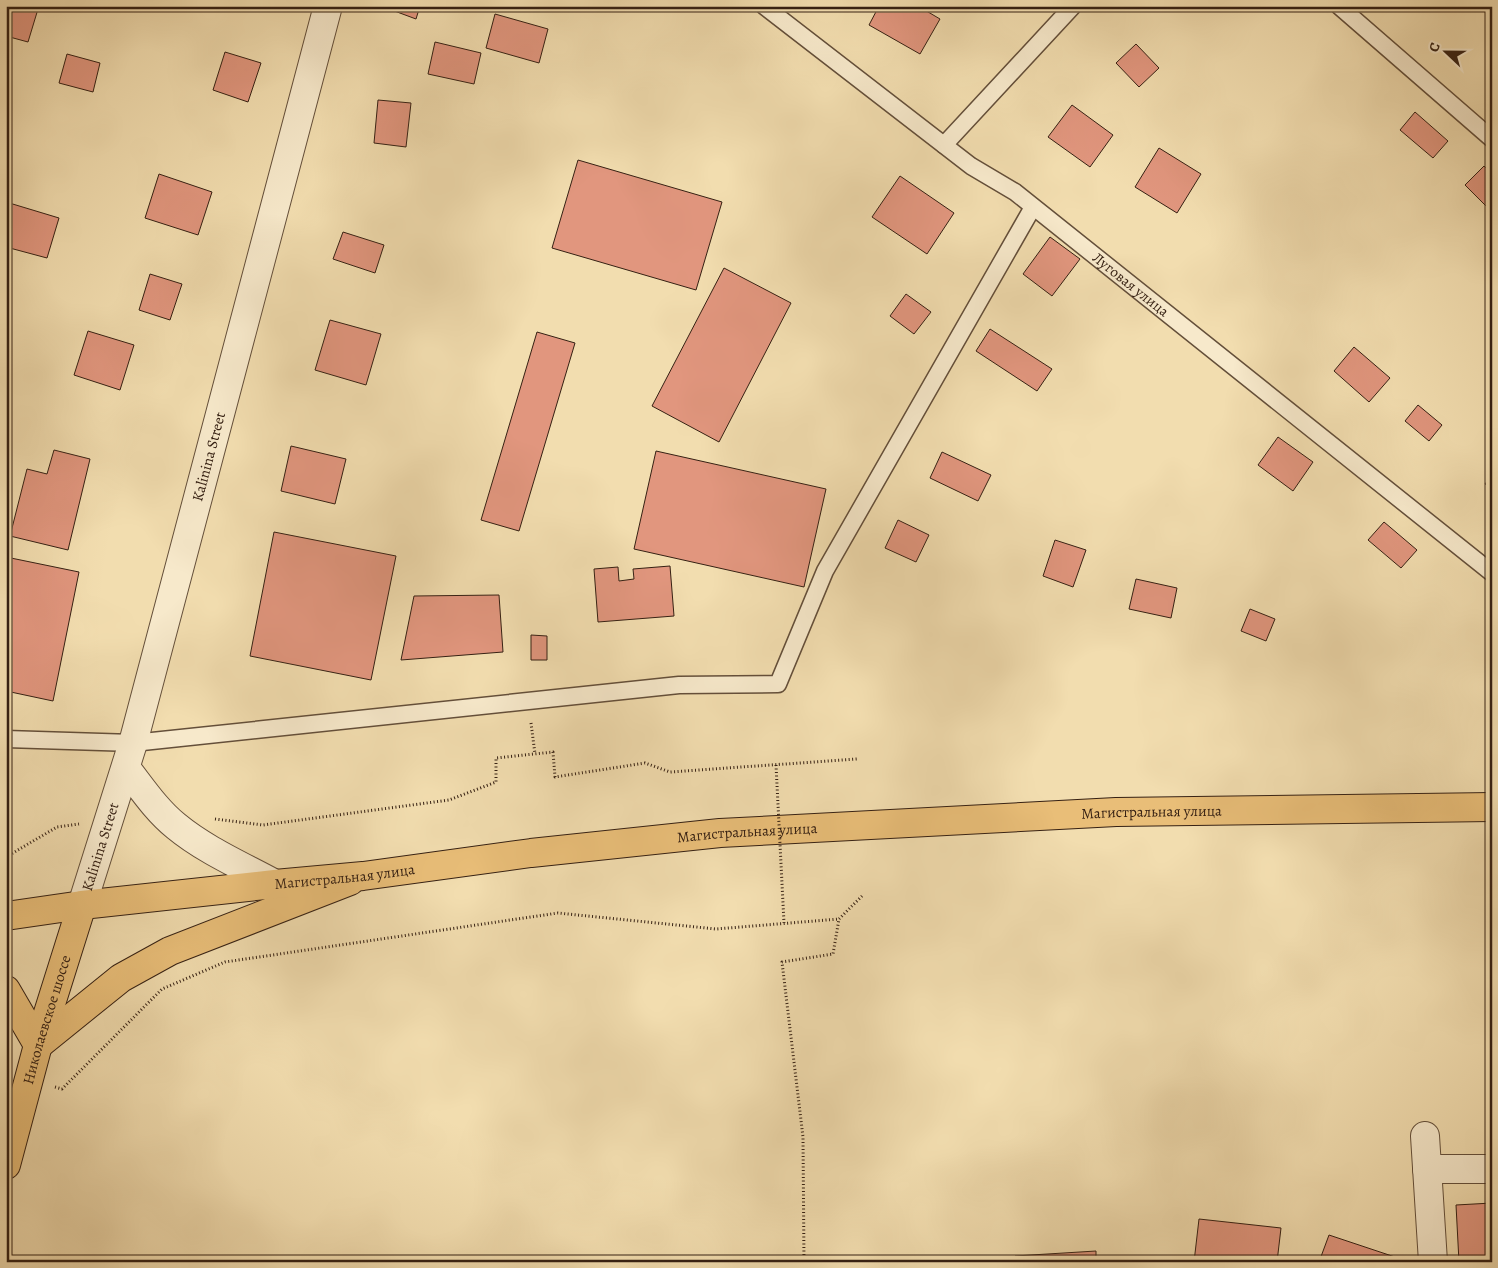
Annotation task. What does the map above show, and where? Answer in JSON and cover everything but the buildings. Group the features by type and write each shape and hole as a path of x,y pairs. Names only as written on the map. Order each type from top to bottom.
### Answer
{"main road":[{"name":"Магистральная улица","path":"6,916 82,905 363,876 531,853 720,833 1116,812 1492,808"},
{"path":"6,990 38,1045 120,978 170,950 363,876"},
{"name":"Николаевское шоссе","path":"6,1165 38,1045 82,905"}],"street":[{"name":"Kalinina Street","path":"82,905 129,755 328,6"},
{"path":"129,755 155,805 169,820 211,850 275,884"},
{"path":"1425,1136 1433,1262"},
{"path":"1427,1169 1492,1169"}],"lane":[{"name":"Луговая улица","path":"764,6 971,166 1015,192 1492,573"},
{"path":"944,145 1073,6"},
{"path":"1339,6 1492,139"},
{"path":"6,739 129,755 528,701 680,685 778,684 825,571 1034,207"}],"path":[{"path":"528,701 535,754"},
{"path":"169,820 209,818 263,825 449,800 496,782 496,758 552,752 555,777 645,763 670,772 857,759"},
{"path":"776,765 784,923"},
{"path":"6,857 57,827 108,822"},
{"path":"804,1262 803,1137 782,962 832,954 838,919 862,896"},
{"path":"62,1089 162,990 225,962 558,913 716,929 838,919"}]}
